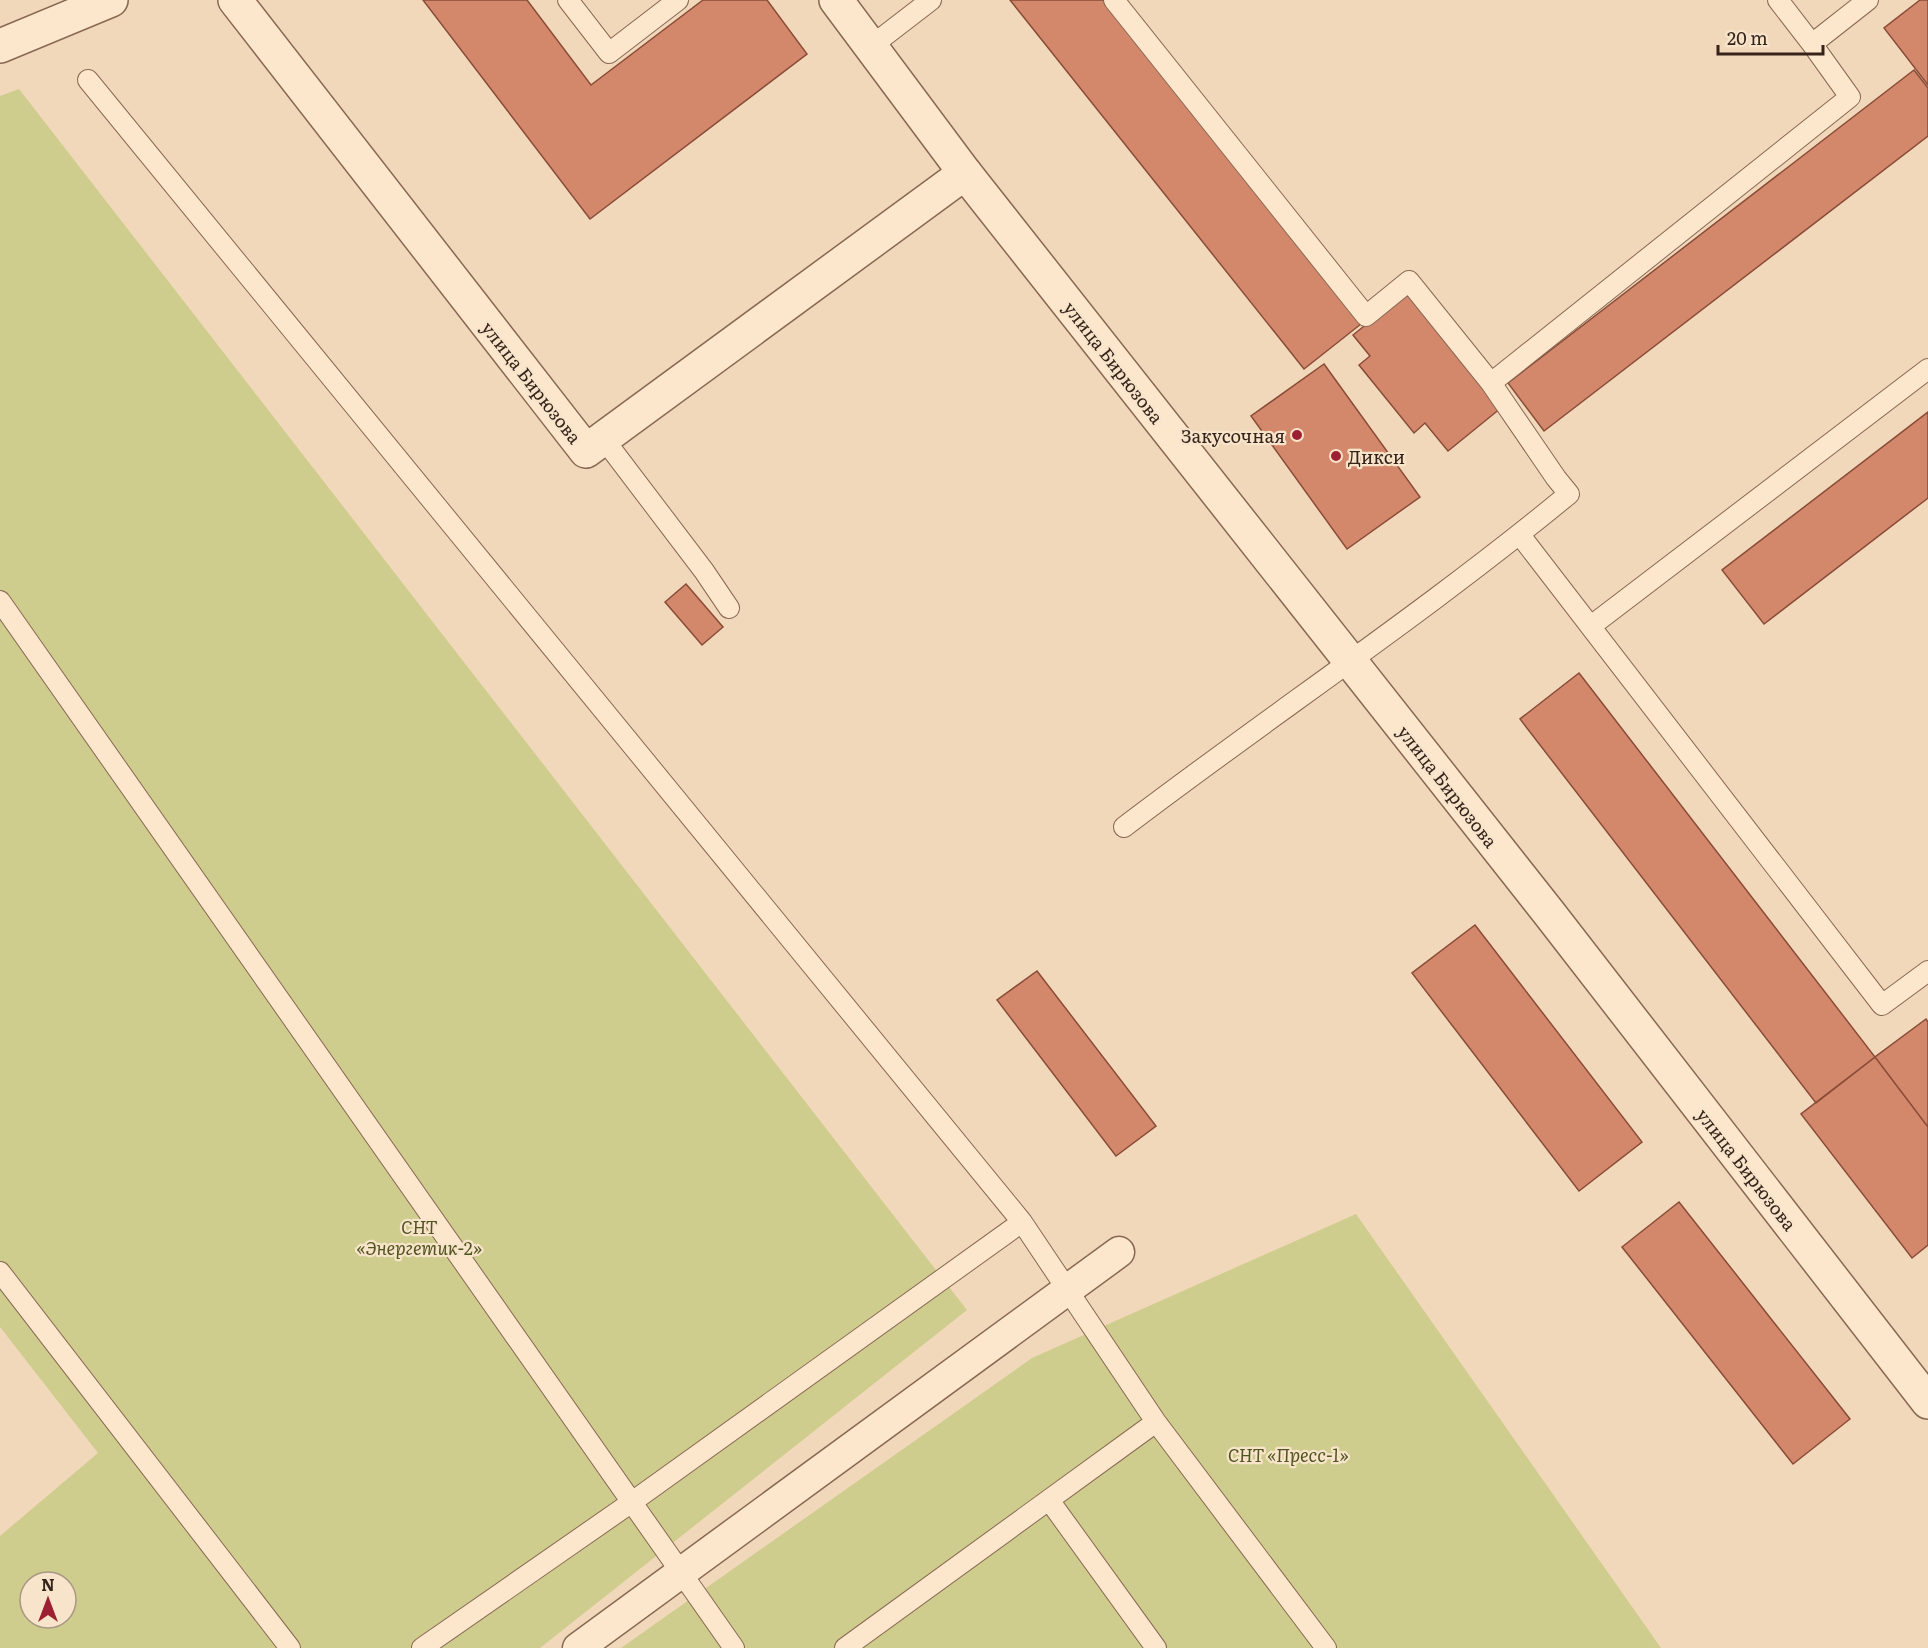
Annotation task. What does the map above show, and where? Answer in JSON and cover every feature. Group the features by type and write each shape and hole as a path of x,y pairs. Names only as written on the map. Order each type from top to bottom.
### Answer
{"street":[{"path":"0,46 111,0"},
{"name":"улица Бирюзова","path":"235,0 586,451 965,173"},
{"name":"улица Бирюзова","path":"836,0 965,173 1922,1383"},
{"path":"578,1648 1119,1252"}],"lane":[{"path":"568,0 609,53 678,0"},
{"path":"870,47 932,0"},
{"path":"1114,0 1366,316 1409,281 1491,383 1569,494 1520,535 1351,662 1124,827"},
{"path":"1491,383 1850,97 1778,0"},
{"path":"1812,44 1868,0"},
{"path":"88,80 1022,1222 1156,1422 1326,1648"},
{"path":"1591,626 1928,369"},
{"path":"603,438 704,571 729,608"},
{"path":"1520,535 1882,1005 1928,971"},
{"path":"0,601 734,1648"},
{"path":"422,1648 632,1502 1022,1222"},
{"path":"0,1272 290,1648"},
{"path":"847,1648 1156,1422"},
{"path":"1049,1500 1156,1648"}],"green space":[{"name":"СНТ «Энергетик-2»","path":"19,89 967,1310 540,1648 0,1648 0,1536 98,1453 0,1327 0,96"},
{"name":"СНТ «Пресс-1»","path":"1356,1214 1661,1648 621,1648 1032,1358"}],"building":[{"path":"423,0 527,0 591,85 703,0 767,0 807,54 590,219"},
{"path":"1010,0 1103,0 1361,324 1304,369"},
{"path":"1920,0 1928,0 1928,85 1884,28"},
{"path":"1914,70 1928,88 1928,136 1544,431 1508,383"},
{"path":"1406,292 1501,408 1448,451 1425,423 1414,433 1359,365 1370,356 1353,335"},
{"name":"Дикси","path":"1324,364 1420,497 1347,549 1251,416"},
{"path":"1928,412 1928,498 1764,624 1722,570"},
{"path":"686,584 723,627 702,645 665,602"},
{"path":"1579,673 1875,1057 1816,1103 1520,719"},
{"path":"1475,925 1642,1142 1579,1191 1412,973"},
{"path":"1037,971 1156,1126 1116,1156 997,1000"},
{"path":"1926,1019 1928,1022 1928,1127 1875,1057"},
{"path":"1875,1057 1928,1127 1928,1245 1912,1258 1801,1114"},
{"path":"1679,1202 1850,1419 1793,1464 1622,1247"}],"place":[{"name":"Закусочная","path":"1297,435"},
{"name":"Дикси","path":"1336,456"}]}
